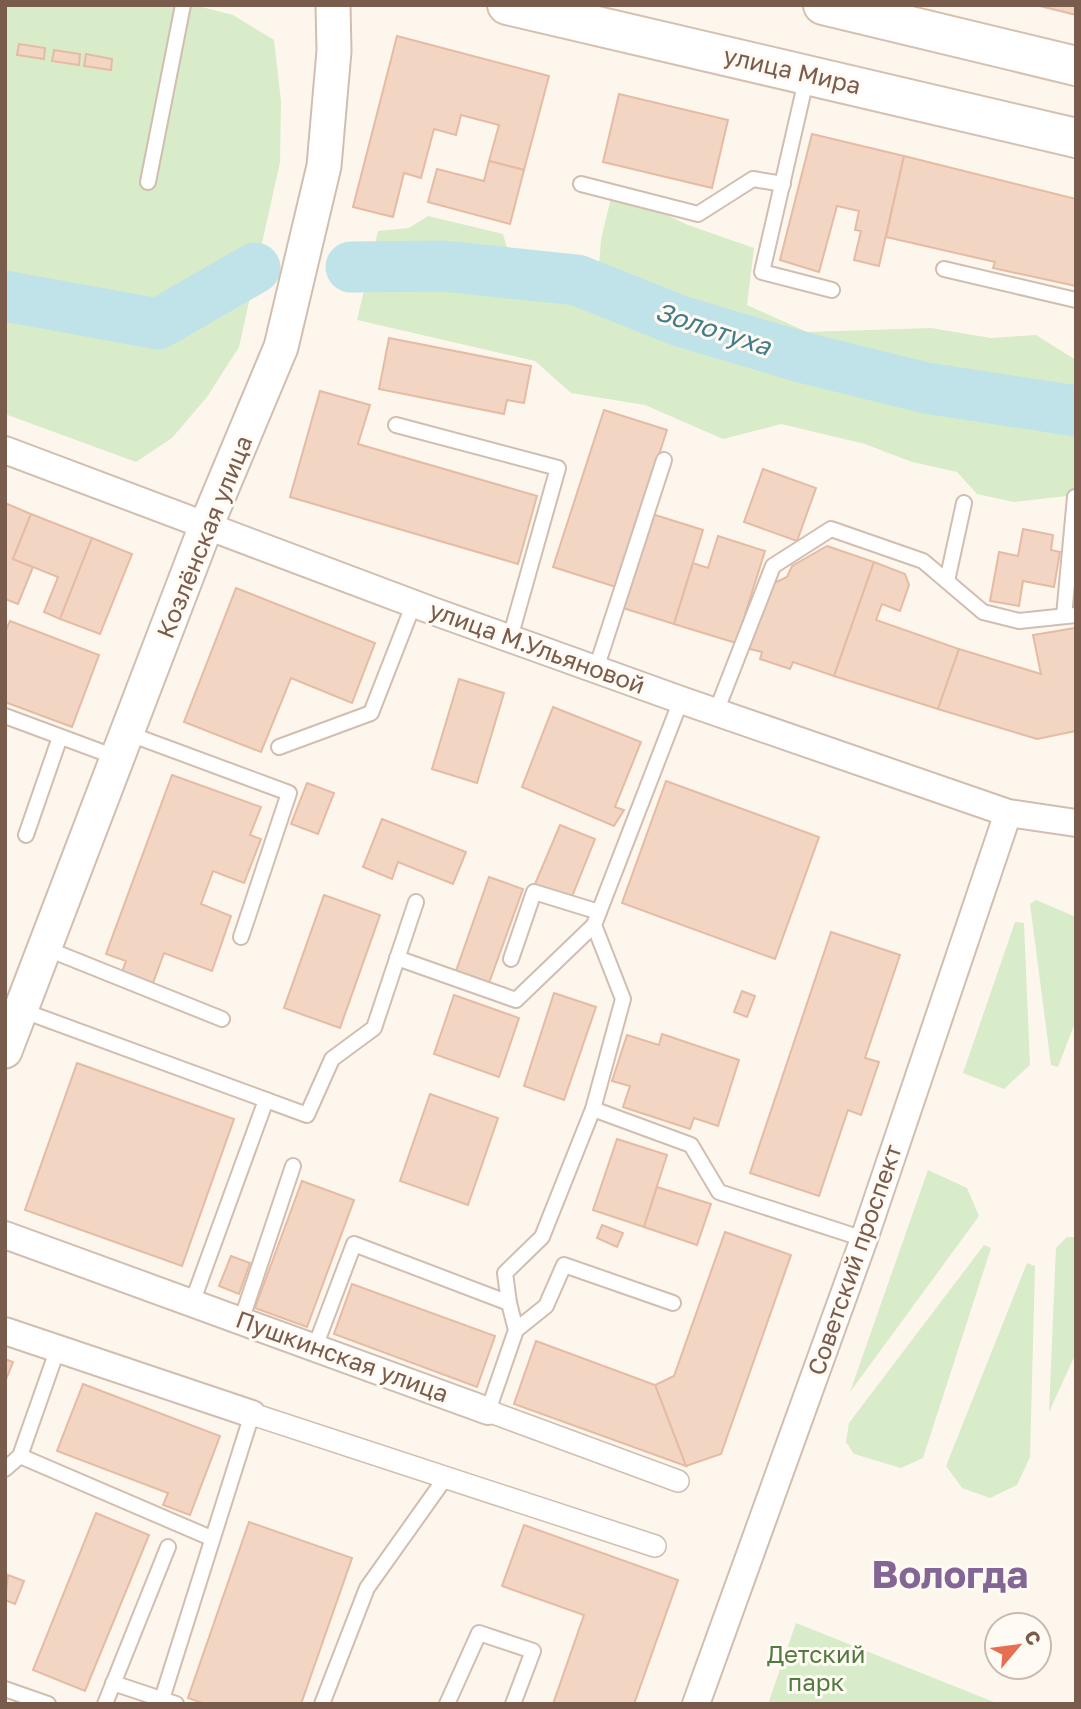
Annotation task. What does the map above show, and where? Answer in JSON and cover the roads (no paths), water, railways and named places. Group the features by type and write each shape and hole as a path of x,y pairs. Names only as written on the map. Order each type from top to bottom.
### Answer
{"main road":[{"name":"улица Мира","path":"507,5 1076,138"},
{"path":"823,5 1076,66"}],"street":[{"name":"Козлёнская улица","path":"5,1051 206,526 281,347 324,166 334,51 333,5"},
{"name":"улица М.Ульяновой","path":"5,450 681,700 1008,813 1076,823"},
{"name":"Советский проспект","path":"696,1704 864,1239 1008,813"},
{"name":"Пушкинская улица","path":"5,1235 678,1481"},
{"path":"5,1331 655,1546"}],"lane":[{"path":"148,182 183,5"},
{"path":"807,75 762,272 832,290"},
{"path":"581,184 698,214 753,179 783,184"},
{"path":"944,270 1076,300"},
{"path":"396,425 558,468 510,638"},
{"path":"596,669 664,460"},
{"path":"716,712 773,566 831,529 923,561 983,612 1019,621 1070,616 1075,497"},
{"path":"947,581 964,503"},
{"path":"279,747 371,713 414,603"},
{"path":"397,958 516,1000 596,919 681,700"},
{"path":"5,716 60,737 122,746 289,793 241,937"},
{"path":"26,835 60,737"},
{"path":"511,959 534,892 596,919 623,999 593,1109 542,1237 505,1273 516,1330"},
{"path":"21,1010 307,1115 332,1059 374,1028 416,902"},
{"path":"45,948 222,1019"},
{"path":"192,1303 266,1100"},
{"path":"593,1109 691,1145 719,1192 864,1239"},
{"path":"241,1321 293,1167"},
{"path":"315,1347 354,1244 509,1303"},
{"path":"488,1411 516,1330 546,1306 564,1265 673,1303"},
{"path":"5,1469 20,1456 58,1349"},
{"path":"162,1699 252,1414"},
{"path":"20,1456 211,1538"},
{"path":"322,1704 367,1588 446,1477"},
{"path":"105,1704 168,1547"},
{"path":"447,1704 479,1633 533,1651 513,1704"},
{"path":"113,1683 176,1704"},
{"path":"5,1689 48,1704"}],"waterway":[{"name":"Золотуха","path":"351,267 443,266 577,280 680,321 801,357 926,388 1076,411"},
{"name":"Золотуха","path":"5,296 158,324 255,268"}],"district":[{"name":"Вологда","path":"950,1575"}],"park label":[{"name":"Детский парк","path":"816,1669"}]}
